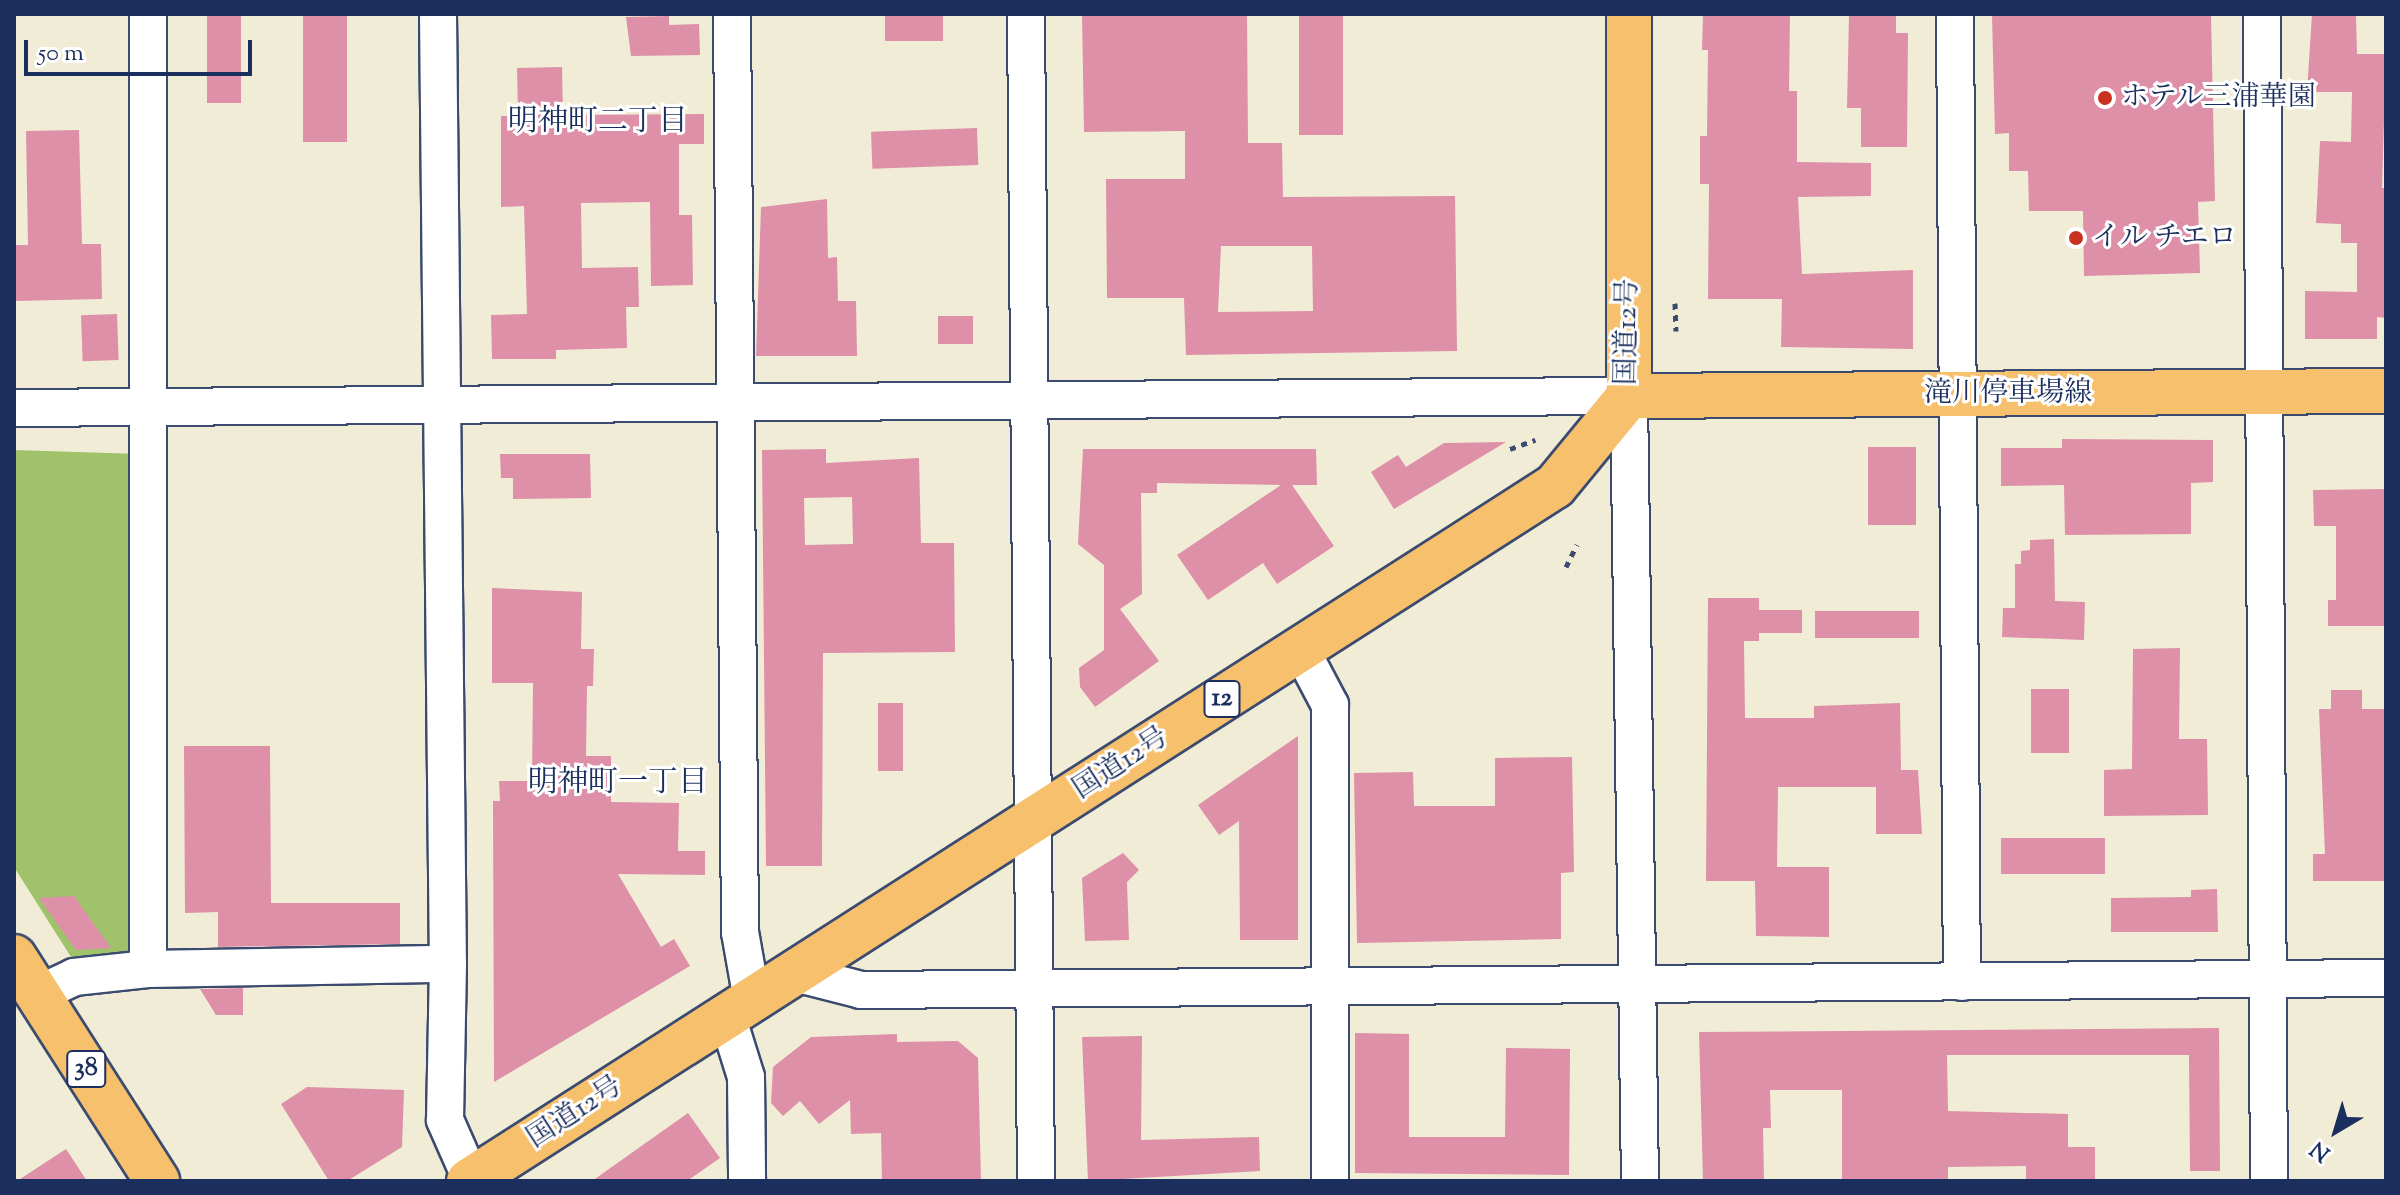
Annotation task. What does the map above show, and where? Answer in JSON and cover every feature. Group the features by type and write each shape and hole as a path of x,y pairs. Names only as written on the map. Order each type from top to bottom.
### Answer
{"main road":[{"name":"国道12号","path":"470,1180 1555,486 1629,396 1629,14"},
{"name":"滝川停車場線","path":"1629,396 2386,391"},
{"name":"38","path":"20,967 157,1181"}],"street":[{"path":"148,14 151,407 148,969"},
{"path":"438,14 448,964 445,1120 470,1180"},
{"path":"732,14 740,1008 746,1077 747,1181"},
{"path":"1026,14 1030,823 1036,1181"},
{"path":"1955,14 1962,982"},
{"path":"2262,14 2269,1181"},
{"path":"14,408 1629,396 1640,1181"},
{"path":"1300,648 1330,705 1330,1181"},
{"path":"20,967 74,977 148,969 448,964"},
{"path":"795,973 861,990 2386,978"}],"path":[{"path":"1675,303 1676,331"},
{"path":"1510,449 1535,440"},
{"path":"1566,567 1577,544"}],"green space":[{"path":"14,450 140,454 140,952 71,957 14,867"}],"building":[{"path":"207,14 241,14 241,103 207,103"},
{"path":"303,14 347,14 347,142 303,142"},
{"path":"885,14 943,14 943,41 885,41"},
{"path":"1082,14 1247,14 1248,143 1282,143 1283,197 1455,196 1457,351 1186,355 1184,298 1107,298 1106,179 1185,179 1185,131 1084,132","holes":["1221,246 1312,246 1313,311 1218,312"]},
{"path":"1299,14 1343,14 1343,135 1299,135"},
{"path":"1703,14 1790,14 1789,91 1797,91 1797,162 1871,163 1871,196 1798,197 1802,274 1913,270 1913,349 1781,347 1782,299 1708,299 1709,184 1700,184 1700,136 1707,136 1708,50 1702,50"},
{"path":"1849,14 1896,14 1896,33 1908,33 1907,147 1861,147 1861,108 1847,108"},
{"path":"2211,14 2215,201 2198,202 2200,273 2084,276 2083,211 2029,211 2028,171 2009,171 2009,133 1995,134 1992,16"},
{"path":"2312,14 2356,14 2357,54 2386,54 2382,188 2386,188 2386,318 2377,317 2377,339 2305,339 2305,291 2357,292 2357,243 2341,243 2341,224 2316,223 2320,141 2351,142 2352,92 2307,92"},
{"path":"669,16 669,25 699,24 700,55 631,56 626,17"},
{"path":"562,67 563,115 704,114 704,144 679,144 679,215 692,215 693,285 651,286 650,202 581,203 582,268 638,267 639,307 626,307 627,348 556,350 556,359 492,359 491,315 527,314 524,206 501,207 501,116 518,116 517,68"},
{"path":"977,128 978,165 872,169 871,132"},
{"path":"79,130 82,244 101,244 102,299 14,301 14,245 28,245 26,131"},
{"path":"827,199 828,258 837,257 838,301 856,301 857,356 756,356 761,207"},
{"path":"117,314 119,360 83,361 81,315"},
{"path":"938,316 973,316 973,344 938,344"},
{"path":"2062,439 2213,440 2213,482 2191,483 2191,534 2065,535 2064,485 2001,486 2001,448 2062,448"},
{"path":"1506,442 1394,509 1371,472 1398,455 1406,467 1444,443"},
{"path":"1868,447 1916,447 1916,525 1868,525"},
{"path":"826,449 826,463 919,458 921,543 954,543 955,652 823,653 822,866 766,866 762,450","holes":["852,497 853,544 805,545 804,498"]},
{"path":"1083,449 1316,449 1317,485 1292,485 1334,546 1277,584 1263,563 1208,600 1177,555 1281,485 1157,483 1157,493 1141,493 1142,594 1120,609 1159,661 1095,707 1080,687 1079,668 1104,650 1104,565 1078,544"},
{"path":"500,454 590,454 591,498 513,499 513,478 501,478"},
{"path":"2386,489 2386,626 2328,626 2328,600 2336,600 2336,526 2314,526 2313,490"},
{"path":"2054,539 2055,601 2085,602 2084,640 2002,637 2003,608 2015,608 2015,564 2021,564 2021,551 2030,550 2030,540"},
{"path":"492,588 582,592 581,649 594,649 593,686 587,686 586,756 611,756 611,802 679,803 678,851 705,851 705,875 618,874 661,947 674,939 690,966 494,1082 493,801 500,801 499,781 532,781 533,683 492,683"},
{"path":"1708,598 1759,598 1759,610 1802,610 1802,633 1759,633 1759,641 1744,641 1745,718 1814,718 1814,706 1900,703 1901,770 1918,770 1922,834 1876,834 1876,787 1778,787 1777,867 1829,867 1829,937 1756,936 1755,881 1706,881"},
{"path":"1815,611 1919,611 1919,638 1815,638"},
{"path":"2180,648 2179,739 2207,739 2208,815 2104,816 2104,770 2132,769 2133,649"},
{"path":"2031,689 2069,689 2069,753 2031,753"},
{"path":"2331,690 2362,690 2362,709 2386,709 2386,881 2313,881 2313,854 2325,854 2319,709 2331,709"},
{"path":"878,703 903,703 903,771 878,771"},
{"path":"1298,736 1298,940 1240,940 1239,821 1219,835 1198,805"},
{"path":"184,746 270,746 271,903 400,903 400,944 218,947 218,912 185,913"},
{"path":"1572,757 1574,872 1561,873 1561,939 1357,943 1354,773 1413,772 1414,806 1495,806 1495,758"},
{"path":"2001,838 2105,838 2105,874 2001,874"},
{"path":"1123,853 1139,870 1127,882 1129,940 1085,941 1082,878"},
{"path":"2217,889 2218,932 2111,932 2111,898 2191,897 2191,890"},
{"path":"74,896 111,948 76,950 39,898"},
{"path":"243,988 243,1015 216,1015 200,989"},
{"path":"2219,1028 2220,1171 2190,1171 2189,1055 1947,1055 1948,1111 2068,1114 2068,1147 2095,1147 2095,1181 2026,1181 2026,1166 1948,1167 1948,1181 1842,1181 1842,1090 1770,1090 1771,1128 1763,1128 1764,1181 1703,1181 1699,1032"},
{"path":"1355,1033 1409,1034 1409,1137 1505,1137 1506,1048 1570,1049 1569,1175 1355,1173"},
{"path":"897,1034 897,1042 958,1041 978,1058 981,1181 882,1181 881,1133 851,1134 850,1100 819,1124 800,1101 783,1116 771,1103 773,1067 811,1037"},
{"path":"1142,1036 1141,1140 1259,1137 1260,1171 1088,1181 1082,1037"},
{"path":"307,1087 404,1090 402,1147 347,1181 329,1181 281,1104"},
{"path":"688,1113 720,1158 687,1181 592,1181"},
{"path":"66,1149 87,1181 17,1181"}],"place":[{"name":"ホテル三浦華園","path":"2105,98"},
{"name":"イル チエロ","path":"2076,238"}],"district":[{"name":"明神町二丁目","path":"598,123"},
{"name":"明神町一丁目","path":"618,784"}]}
